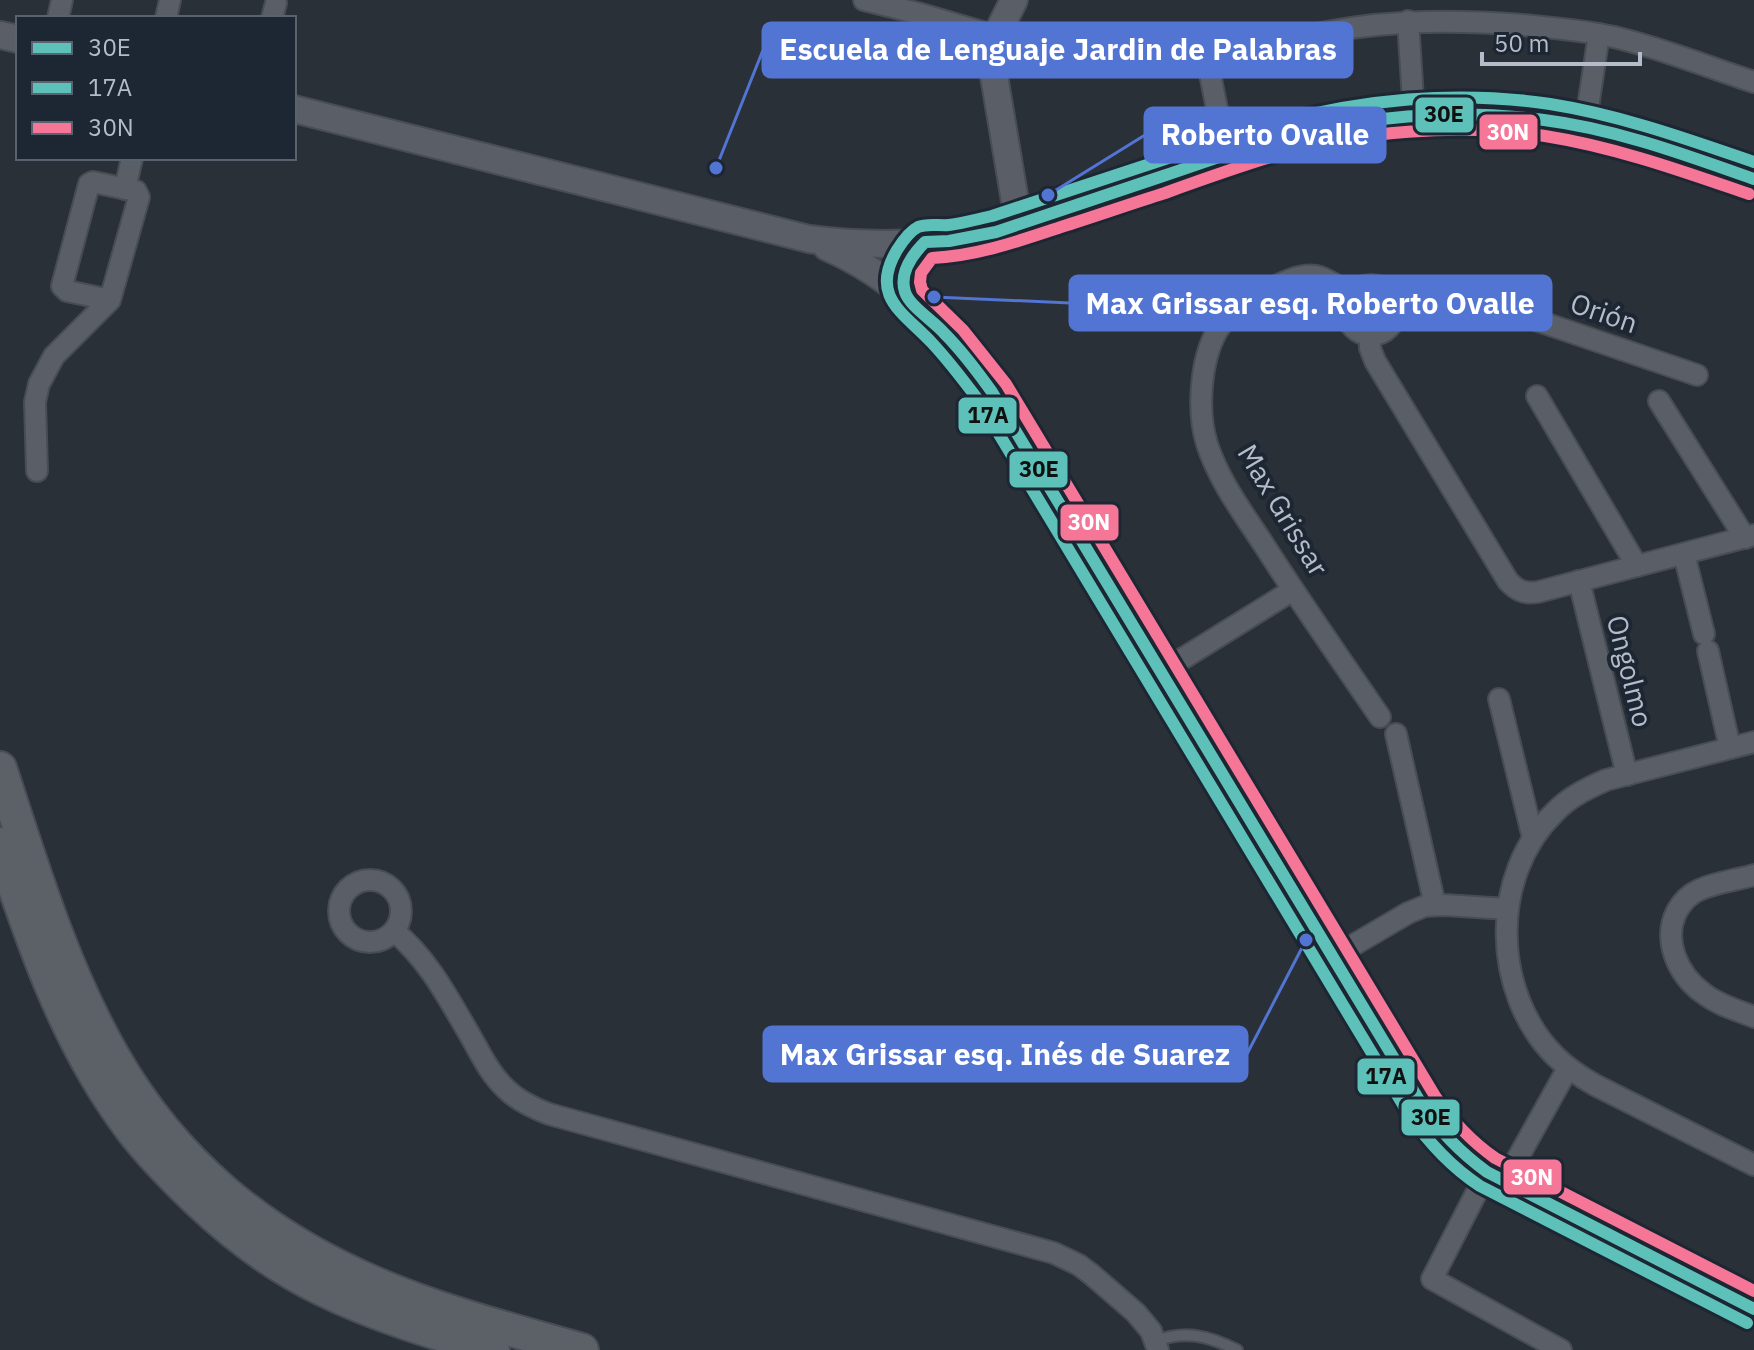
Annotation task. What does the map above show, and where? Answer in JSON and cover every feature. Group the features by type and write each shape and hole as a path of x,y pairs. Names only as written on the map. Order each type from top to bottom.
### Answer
{"main road":[{"path":"0,768 53,922 97,1027 113,1057 150,1111 215,1184 273,1230 372,1283 449,1312 582,1350"},
{"path":"0,844 42,966 84,1055 131,1129 176,1181 242,1239 319,1288 395,1320 493,1350"}],"street":[{"path":"864,0 996,36"},
{"path":"1014,0 996,36 991,58 1019,225"},
{"path":"1408,21 1414,115"},
{"path":"1226,154 1210,72 1216,62 1317,34 1377,24 1408,21 1499,23 1599,34 1754,82"},
{"path":"1585,127 1599,34"},
{"path":"296,110 809,239 866,244 972,237 1019,225 1272,140 1318,128 1414,115 1492,115 1585,127 1753,176"},
{"path":"125,189 132,160"},
{"path":"37,471 35,402 39,384 54,356 110,300 139,197 138,192 93,182 89,184 62,282 67,291 110,300"},
{"path":"809,239 861,264 909,298 959,348 992,392 1441,1133 1464,1155 1496,1176 1754,1309"},
{"path":"909,298 904,278 906,268 910,258 925,242"},
{"name":"Max Grissar","path":"1352,295 1314,275 1295,278 1235,310 1218,330 1208,352 1200,398 1207,446 1227,488 1380,717"},
{"path":"1367,285 1385,289 1394,298 1397,310 1389,328 1370,335 1354,328 1347,318 1347,306 1352,295 1367,285"},
{"name":"Orión","path":"1397,310 1460,303 1497,307 1697,375"},
{"path":"1370,335 1370,348 1375,361 1513,587 1529,593 1750,537 1659,401"},
{"path":"1537,396 1637,566"},
{"path":"1684,554 1730,748"},
{"name":"Ongolmo","path":"1579,581 1627,775"},
{"path":"1161,672 1293,590"},
{"path":"1499,699 1533,838"},
{"path":"1396,734 1435,905"},
{"path":"1754,742 1606,780 1569,800 1533,838 1517,872 1508,909 1507,935 1509,961 1519,998 1526,1015 1556,1057 1595,1085 1754,1165"},
{"path":"1754,875 1700,889 1681,904 1671,933 1673,952 1690,982 1715,1001 1754,1017"},
{"path":"1333,957 1425,906 1508,909"},
{"path":"394,931 428,965 496,1078 531,1107 1054,1253 1079,1265 1125,1303 1144,1321 1157,1346"},
{"path":"1561,1350 1432,1279 1568,1068"}],"lane":[{"path":"1157,1346 1170,1336 1198,1335 1237,1350"}],"transit line":[{"name":"17A","path":"1747,1323 1480,1186 1450,1162 1424,1134 1408,1113 979,401 932,343 901,313 888,292 887,280 889,266 897,250 918,227 949,225 992,216 1254,129 1302,116 1373,103 1480,98 1550,104 1628,121 1754,162"},
{"name":"30E","path":"1754,179 1650,144 1571,124 1510,116 1407,116 1339,125 1259,144 996,232 925,242 908,265 904,278 908,298 957,347 992,392 1436,1124 1460,1150 1487,1172 1754,1309"},
{"name":"30N","path":"1749,194 1623,153 1545,136 1478,130 1373,135 1274,156 998,247 932,258 921,273 920,282 922,290 963,330 1006,384 1448,1114 1470,1138 1495,1158 1754,1291"}],"place":[{"name":"Escuela de Lenguaje Jardin de Palabras","path":"716,168"},
{"name":"Roberto Ovalle","path":"1048,195"},
{"name":"Max Grissar esq. Roberto Ovalle","path":"934,297"},
{"name":"Max Grissar esq. Inés de Suarez","path":"1306,940"}]}
